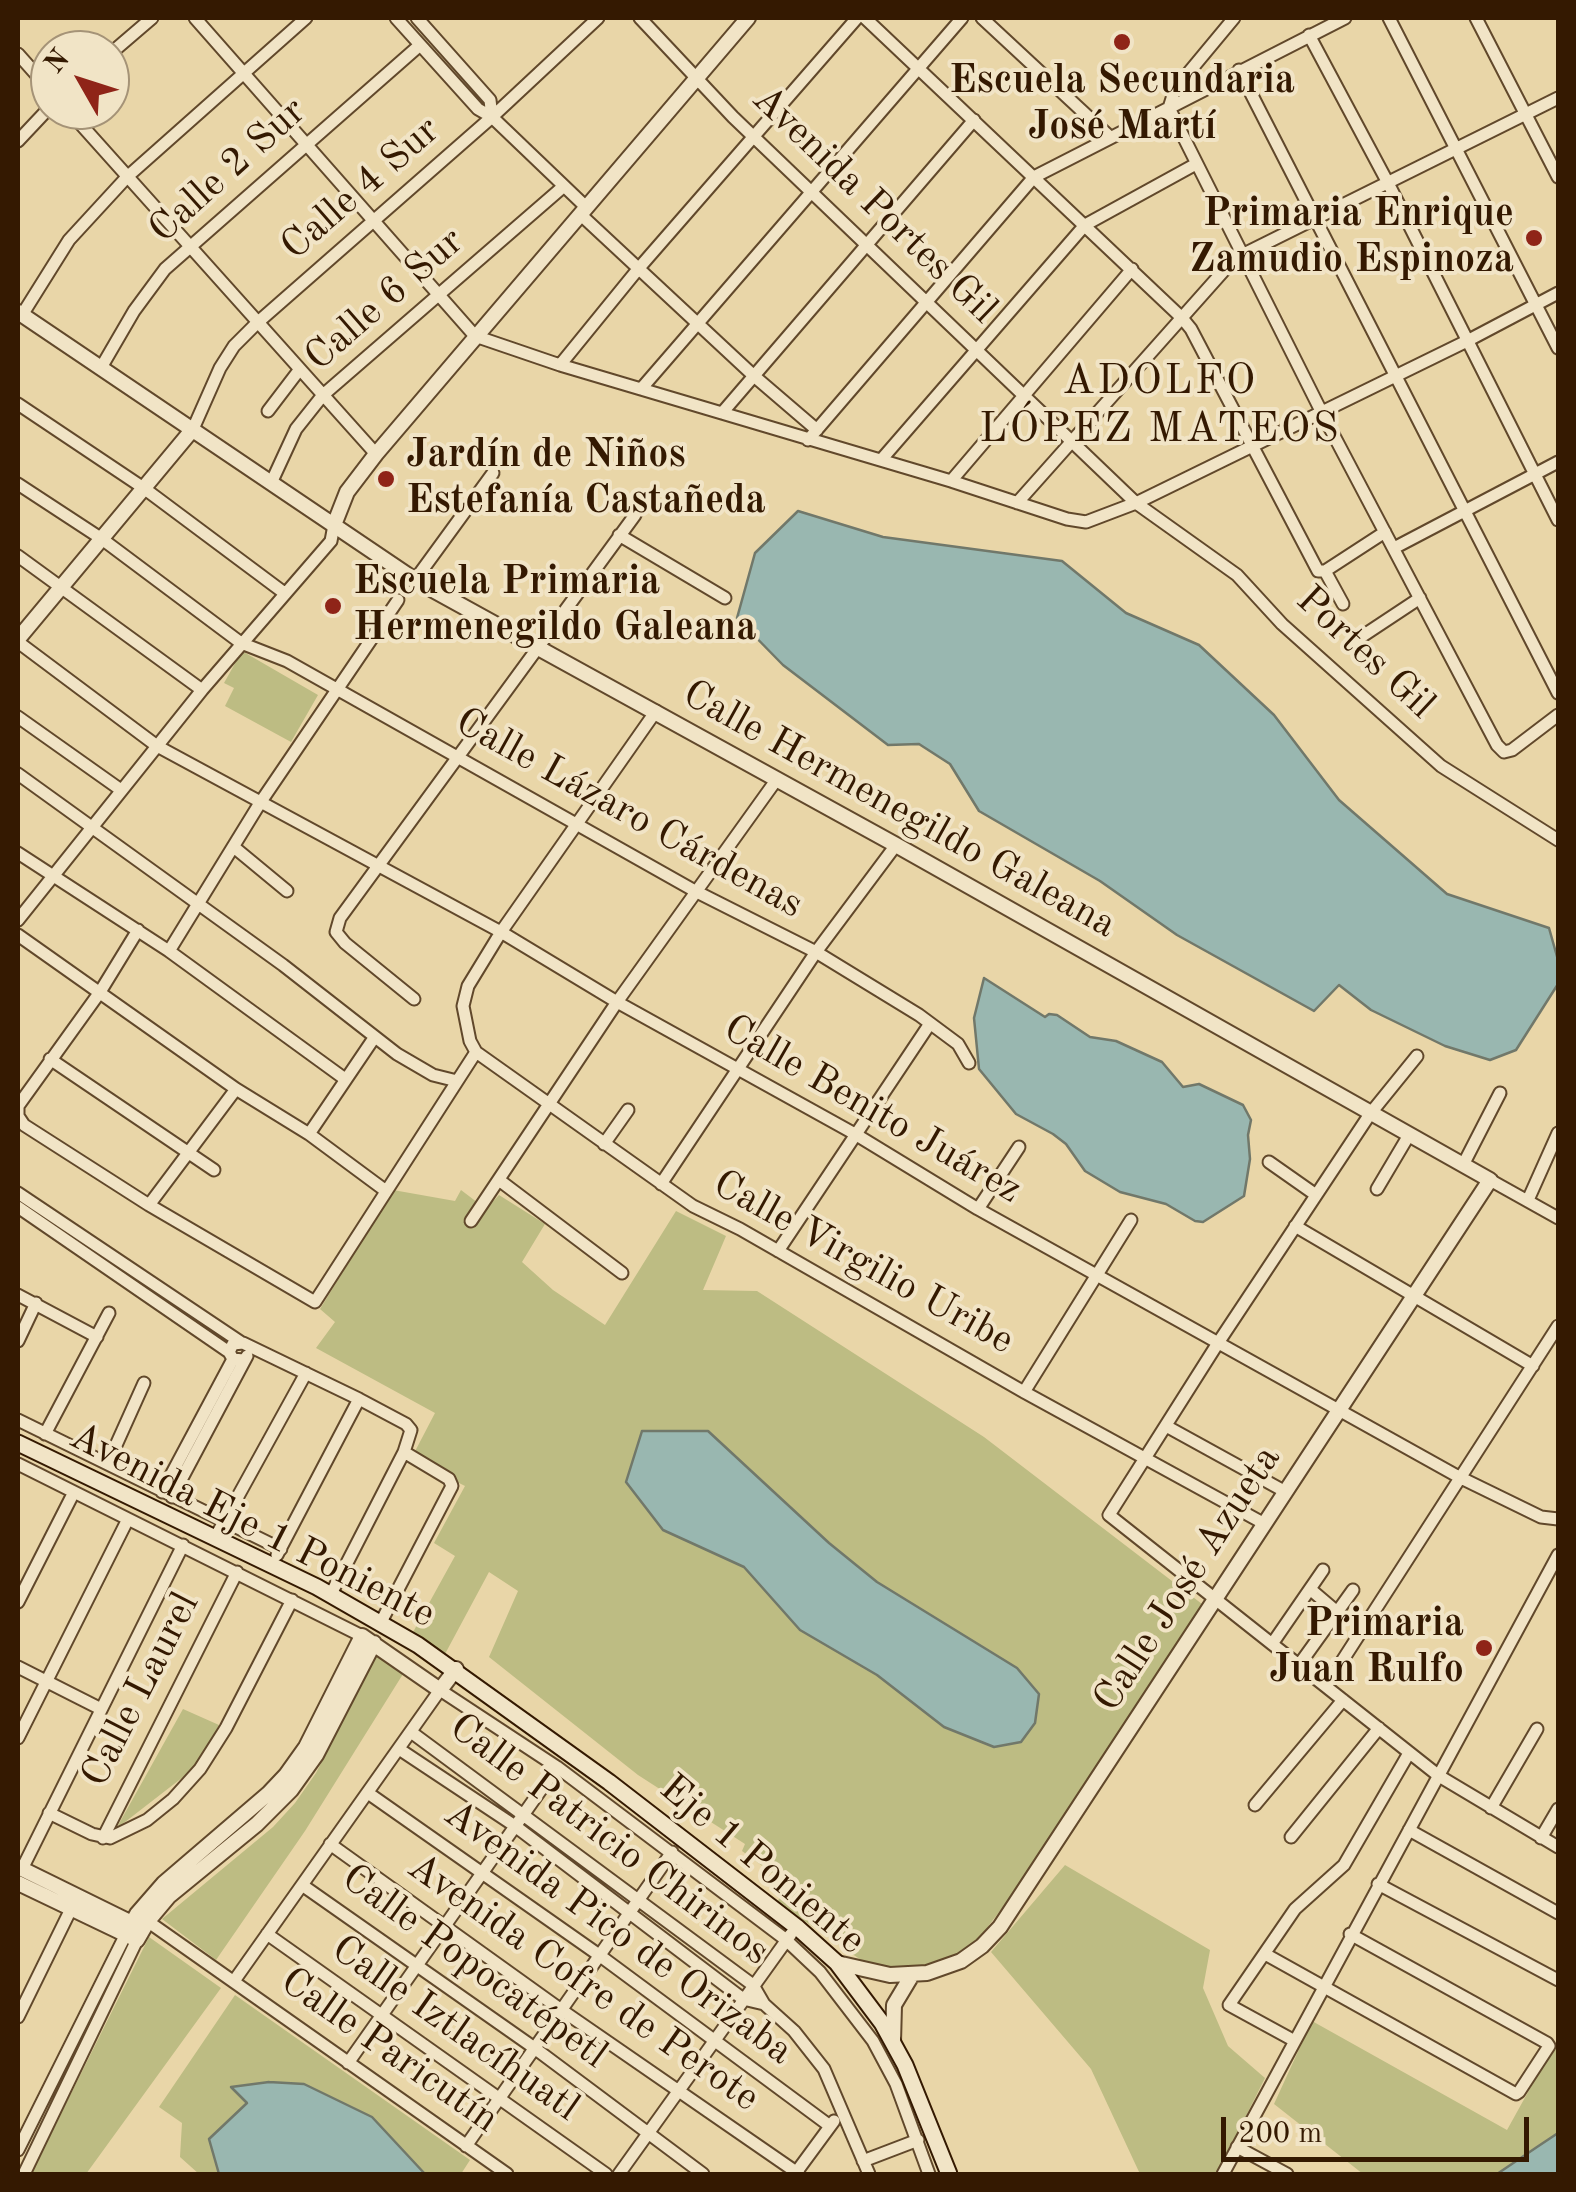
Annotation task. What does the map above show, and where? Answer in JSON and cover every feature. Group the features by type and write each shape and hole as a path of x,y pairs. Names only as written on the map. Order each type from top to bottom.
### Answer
{"main road":[{"name":"Avenida Eje 1 Poniente","path":"18,1442 331,1594 456,1669"},
{"name":"Eje 1 Poniente","path":"456,1669 837,1964 870,2004 893,2042 949,2174"}],"street":[{"path":"130,37 152,18"},
{"path":"195,18 475,336 722,414 813,435 1067,520 1086,522 1136,503 1558,293"},
{"path":"20,313 69,240 127,176 306,18"},
{"path":"396,18 478,109 492,117 564,186 639,268 813,435"},
{"path":"418,18 490,100 492,117"},
{"name":"Calle 4 Sur","path":"193,429 234,346 598,18"},
{"name":"Avenida Portes Gil","path":"640,18 752,135 1136,503"},
{"path":"18,920 202,690 331,541 346,492 376,454 748,18"},
{"path":"560,365 752,135 857,18"},
{"path":"865,18 1182,318 1250,446 1343,604"},
{"path":"641,389 962,18"},
{"path":"982,18 1109,136"},
{"path":"1234,18 1175,90 1169,108 1322,412 1497,745 1504,752 1512,750 1558,715"},
{"path":"813,435 1034,177 1345,18"},
{"path":"1389,18 1558,348"},
{"path":"1476,18 1558,178"},
{"path":"1308,35 1388,183 1558,520"},
{"name":"Calle 2 Sur","path":"102,366 148,290 189,246 420,45"},
{"path":"1239,70 1558,693"},
{"path":"1017,503 1242,255 1558,98"},
{"path":"722,414 974,120"},
{"path":"86,130 376,454"},
{"path":"880,460 1085,224 1196,164"},
{"name":"Calle 6 Sur","path":"272,482 296,429 324,395 564,186"},
{"path":"951,481 1132,269"},
{"name":"Calle Hermenegildo Galeana","path":"20,313 416,580 1558,1218"},
{"path":"268,410 300,370"},
{"path":"18,404 145,488 283,592"},
{"path":"18,640 193,429"},
{"path":"1394,548 1558,462"},
{"path":"416,580 494,473"},
{"name":"Calle Lázaro Cárdenas","path":"18,484 102,539 241,643 287,661 695,890 816,952 920,1015 958,1044 969,1063"},
{"name":"Portes Gil","path":"1136,503 1216,558 1282,624 1441,766 1558,840"},
{"path":"414,998 344,943 336,932 340,918 635,515"},
{"path":"1321,571 1384,532"},
{"path":"619,535 725,598"},
{"path":"18,556 202,690"},
{"path":"1349,646 1420,598"},
{"path":"169,951 335,688 398,600"},
{"name":"Calle Benito Juárez","path":"18,640 157,746 501,932 978,1208 1459,1477 1541,1517 1558,1519"},
{"path":"138,930 100,992 18,1106 18,1117 149,1205 314,1302 476,1052 470,1040 463,996 501,932 656,712"},
{"path":"18,717 120,790"},
{"path":"18,774 283,965 374,1038 433,1076 457,1081"},
{"path":"471,1222 617,1002 776,778"},
{"path":"661,1184 816,952 896,845"},
{"path":"234,848 287,891"},
{"path":"18,853 169,951 344,1079"},
{"path":"20,942 309,1134 386,1191"},
{"path":"778,1251 929,1025"},
{"path":"309,1134 374,1038"},
{"name":"Calle Virgilio Uribe","path":"476,1052 693,1206 1263,1522"},
{"path":"1417,1056 1370,1114 1218,1342 1109,1515 1439,1776 1558,1847"},
{"path":"50,1059 214,1170"},
{"path":"149,1205 236,1089"},
{"path":"1462,1165 1500,1093"},
{"path":"604,1144 628,1110"},
{"path":"1528,1200 1558,1133"},
{"path":"1378,1188 1409,1135"},
{"path":"978,1208 1019,1147"},
{"path":"1268,1162 1316,1195"},
{"path":"498,1180 622,1273"},
{"name":"Calle José Azueta","path":"837,1964 890,1975 942,1969 962,1961 1000,1926 1490,1180"},
{"path":"18,1193 102,1258"},
{"path":"18,1207 102,1258 239,1352 306,1373 411,1430 404,1452 331,1594"},
{"path":"1024,1392 1131,1220"},
{"path":"1296,1226 1533,1366"},
{"path":"18,1294 97,1337"},
{"path":"18,1341 36,1303"},
{"path":"45,1434 109,1313"},
{"path":"1326,1686 1558,1326"},
{"path":"167,1495 239,1352"},
{"path":"215,1538 306,1373"},
{"path":"108,1464 144,1383"},
{"path":"272,1565 358,1399"},
{"name":"Avenida Eje 1 Poniente","path":"18,1420 281,1549"},
{"path":"1166,1426 1284,1491"},
{"path":"381,1622 452,1486 449,1478 404,1452"},
{"name":"Avenida Eje 1 Poniente","path":"18,1464 368,1639"},
{"path":"18,1602 74,1492"},
{"path":"191,1526 198,1510"},
{"path":"18,1738 128,1519"},
{"path":"19,1873 183,1545"},
{"path":"1222,2174 1558,1554"},
{"path":"1272,1644 1323,1570"},
{"name":"Calle Laurel","path":"103,1838 237,1572"},
{"path":"1310,1588 1337,1612"},
{"path":"1299,1665 1353,1590"},
{"path":"49,1813 103,1838 122,1834 148,1820 173,1799 200,1769 226,1728 292,1600"},
{"path":"18,2150 164,1884 286,1775 368,1639 557,1766 672,1852 795,1929 820,1972 872,2040 896,2084 930,2174"},
{"path":"18,1667 102,1708"},
{"path":"234,1981 456,1669"},
{"path":"1255,1804 1343,1700"},
{"path":"1290,1837 1379,1728"},
{"path":"1491,1808 1537,1729"},
{"name":"Calle Patricio Chirinos","path":"412,1732 753,1985 764,2004 812,2051 824,2069 869,2174"},
{"name":"Calle Patricio Chirinos","path":"399,1749 515,1826 743,1999 764,2004"},
{"path":"1293,2040 1230,2005 1295,1910 1344,1865 1409,1753"},
{"path":"348,2063 557,1766"},
{"name":"Avenida Pico de Orizaba","path":"368,1793 599,1954 830,2126"},
{"path":"1542,1838 1558,1810"},
{"path":"1409,1830 1558,1913"},
{"name":"Avenida Cofre de Perote","path":"330,1844 797,2174"},
{"path":"466,2146 672,1852"},
{"path":"568,1866 578,1854"},
{"path":"19,1873 137,1927"},
{"path":"19,1873 71,1909 137,1927"},
{"path":"1378,1884 1558,1980"},
{"name":"Calle Popocatépetl","path":"302,1885 418,1964 703,2174"},
{"path":"18,2016 71,1909"},
{"path":"24,2174 137,1927"},
{"name":"Calle Paricutín","path":"137,1927 234,1981 507,2174"},
{"path":"619,2174 795,1929"},
{"name":"Calle Iztlacíhuatl","path":"267,1934 606,2174"},
{"path":"1265,1954 1518,2094 1548,2044 1350,1934"},
{"path":"893,2042 894,2005 912,1974"},
{"path":"797,2174 841,2111"},
{"path":"864,2160 918,2140"},
{"path":"1237,2147 1287,2174"}],"shaded area":[{"path":"242,651 318,695 291,742 225,706 234,688 224,683"},
{"path":"393,1190 455,1201 461,1190 486,1209 499,1195 545,1224 522,1262 553,1290 605,1325 676,1211 726,1236 703,1290 757,1291 984,1437 1202,1604 1006,1903 980,1937 958,1956 936,1965 909,1969 861,1960 777,1902 788,1885 742,1851 745,1844 638,1775 489,1657 518,1591 489,1572 445,1654 412,1634 455,1556 434,1543 465,1486 411,1459 435,1413 316,1348 335,1322 320,1309"},
{"path":"376,1655 403,1674 305,1831 216,1960 162,1919 273,1827 295,1803 316,1773"},
{"path":"183,1709 219,1725 196,1767 116,1829"},
{"path":"1065,1865 1210,1950 1203,1988 1228,2046 1265,2078 1217,2174 1140,2174 1091,2069 991,1952"},
{"path":"149,1937 221,1988 86,2174 31,2174"},
{"path":"235,1995 470,2160 461,2174 199,2174 180,2157 182,2123 159,2107"},
{"path":"1312,2021 1507,2130 1558,2038 1558,2133 1497,2174 1363,2174 1274,2104"}],"water":[{"path":"798,511 883,537 1062,561 1126,613 1199,645 1274,715 1339,800 1447,894 1549,928 1558,960 1558,984 1516,1050 1490,1060 1445,1046 1371,1010 1339,985 1314,1011 1177,935 1100,881 979,811 950,764 919,744 888,745 783,665 737,618 755,553"},
{"path":"984,978 1045,1017 1057,1015 1090,1037 1116,1041 1162,1062 1183,1087 1199,1084 1243,1105 1251,1120 1244,1196 1203,1222 1195,1221 1166,1204 1120,1192 1085,1171 1066,1144 1053,1134 1016,1114 979,1069 974,1018"},
{"path":"642,1431 708,1431 877,1582 1017,1668 1039,1694 1035,1723 1021,1742 994,1747 944,1727 877,1675 800,1630 744,1567 663,1530 626,1482"},
{"path":"269,2082 304,2084 372,2117 425,2174 219,2174 209,2139 247,2103 231,2087"},
{"path":"1558,2133 1558,2174 1497,2174 1537,2147"}],"place":[{"name":"Escuela Secundaria José Martí","path":"1122,42"},
{"name":"Primaria Enrique Zamudio Espinoza","path":"1534,238"},
{"name":"Jardín de Niños Estefanía Castañeda","path":"386,479"},
{"name":"Escuela Primaria Hermenegildo Galeana","path":"333,606"},
{"name":"Primaria Juan Rulfo","path":"1484,1648"}],"district":[{"name":"ADOLFO LÓPEZ MATEOS","path":"1160,406"}]}
